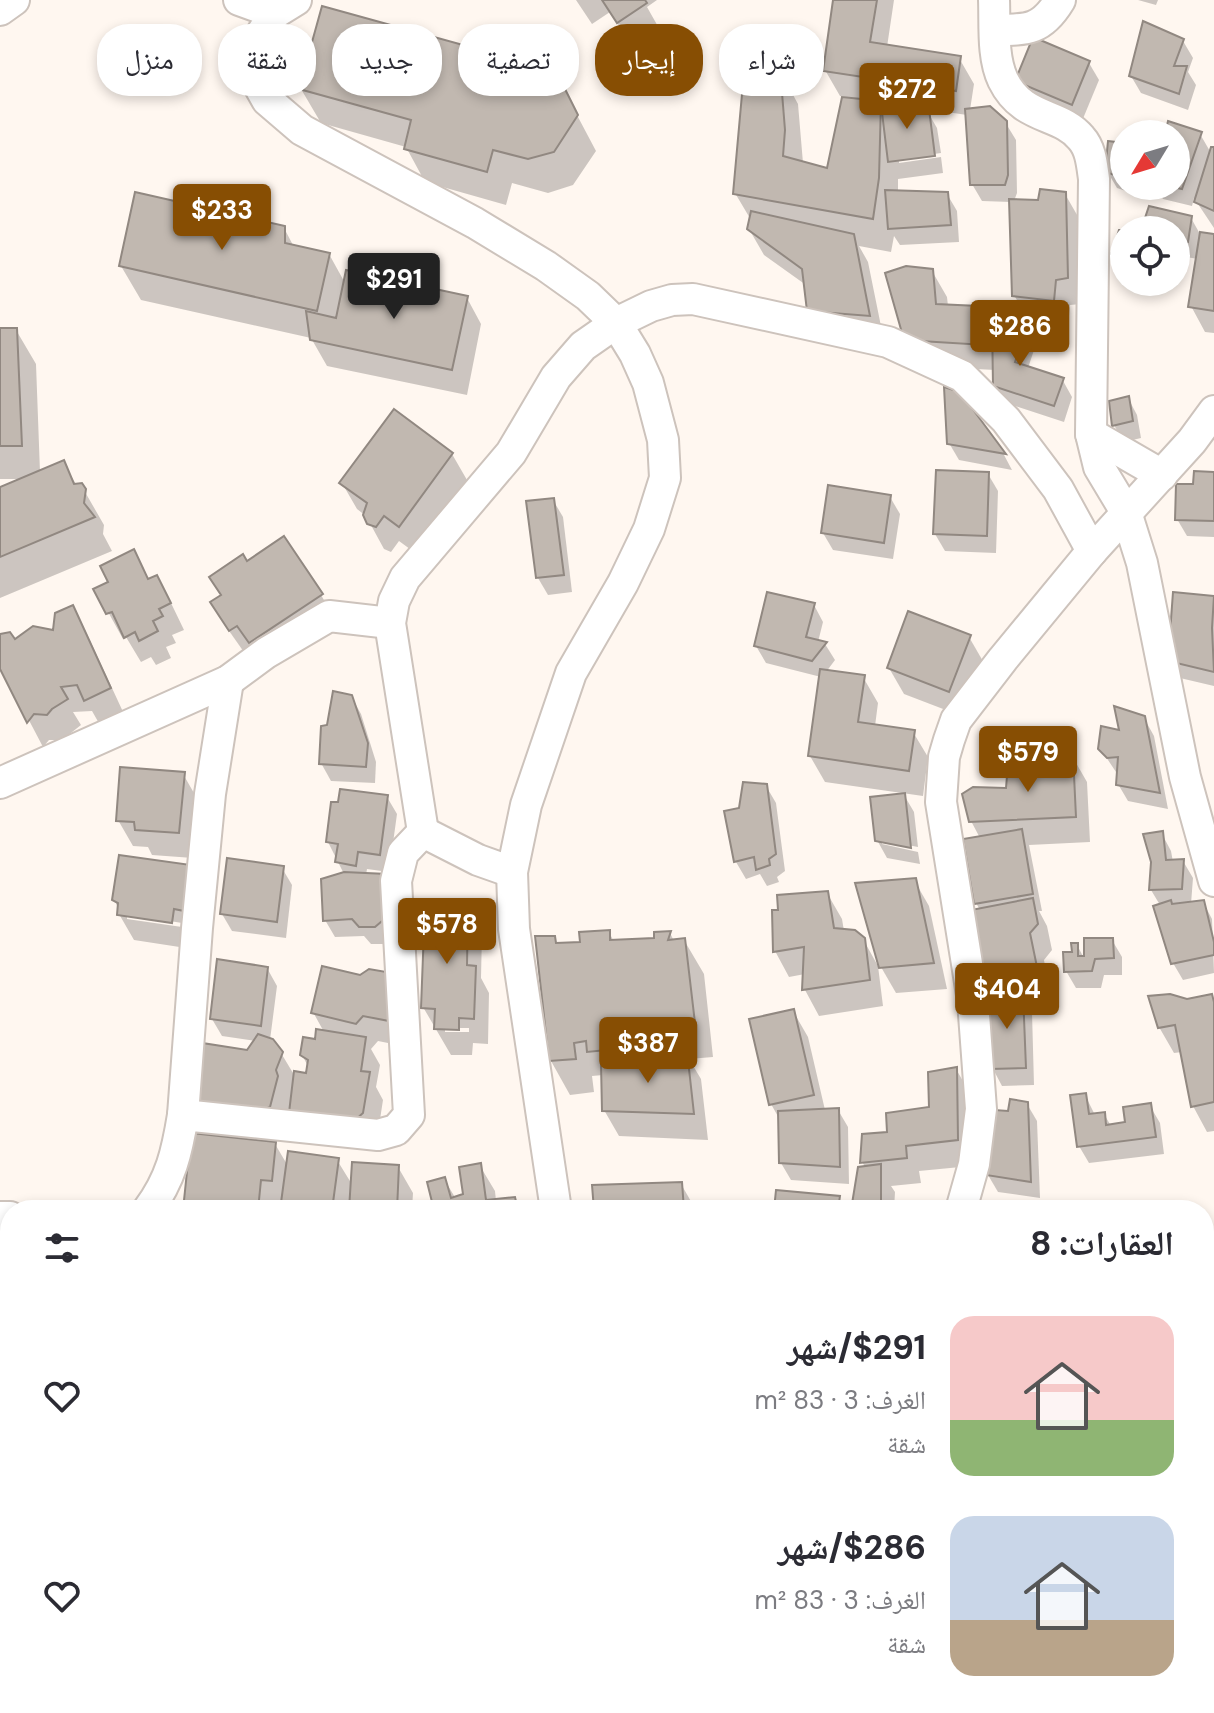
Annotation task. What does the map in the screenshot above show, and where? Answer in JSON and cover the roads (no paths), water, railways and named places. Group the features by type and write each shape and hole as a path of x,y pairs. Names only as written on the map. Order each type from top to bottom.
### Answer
{"street":[{"path":"0,10 14,0"},
{"path":"239,0 286,7"},
{"path":"1060,0 1042,23 1030,29 994,15 998,67 1013,96 1025,107 1079,135 1091,156 1094,179 1091,434 1099,467 1126,512 1142,563 1185,777 1214,881"},
{"path":"286,7 260,36 254,60 258,84 267,100 279,113 323,142 475,223 546,266 588,296 616,323 635,354 648,383 663,440 665,478 649,529 623,583 571,673 526,805 512,872 514,929 555,1200"},
{"path":"423,832 390,623 394,601 405,578 511,453 567,362 583,346 616,323 651,306 693,299 888,342 962,376 1006,420 1058,489 1092,551"},
{"path":"964,1200 974,1164 981,1109 973,1001 941,802 944,757 956,720 973,697 1092,551 1192,441 1214,411"},
{"path":"1091,434 1162,475"},
{"path":"0,783 228,681 266,653 329,616 390,623"},
{"path":"155,1200 165,1186 178,1147 183,1115 209,809 228,681"},
{"path":"423,832 478,860 512,872"},
{"path":"183,1115 378,1135 396,1130 409,1115 396,881 403,853 423,832"}]}
